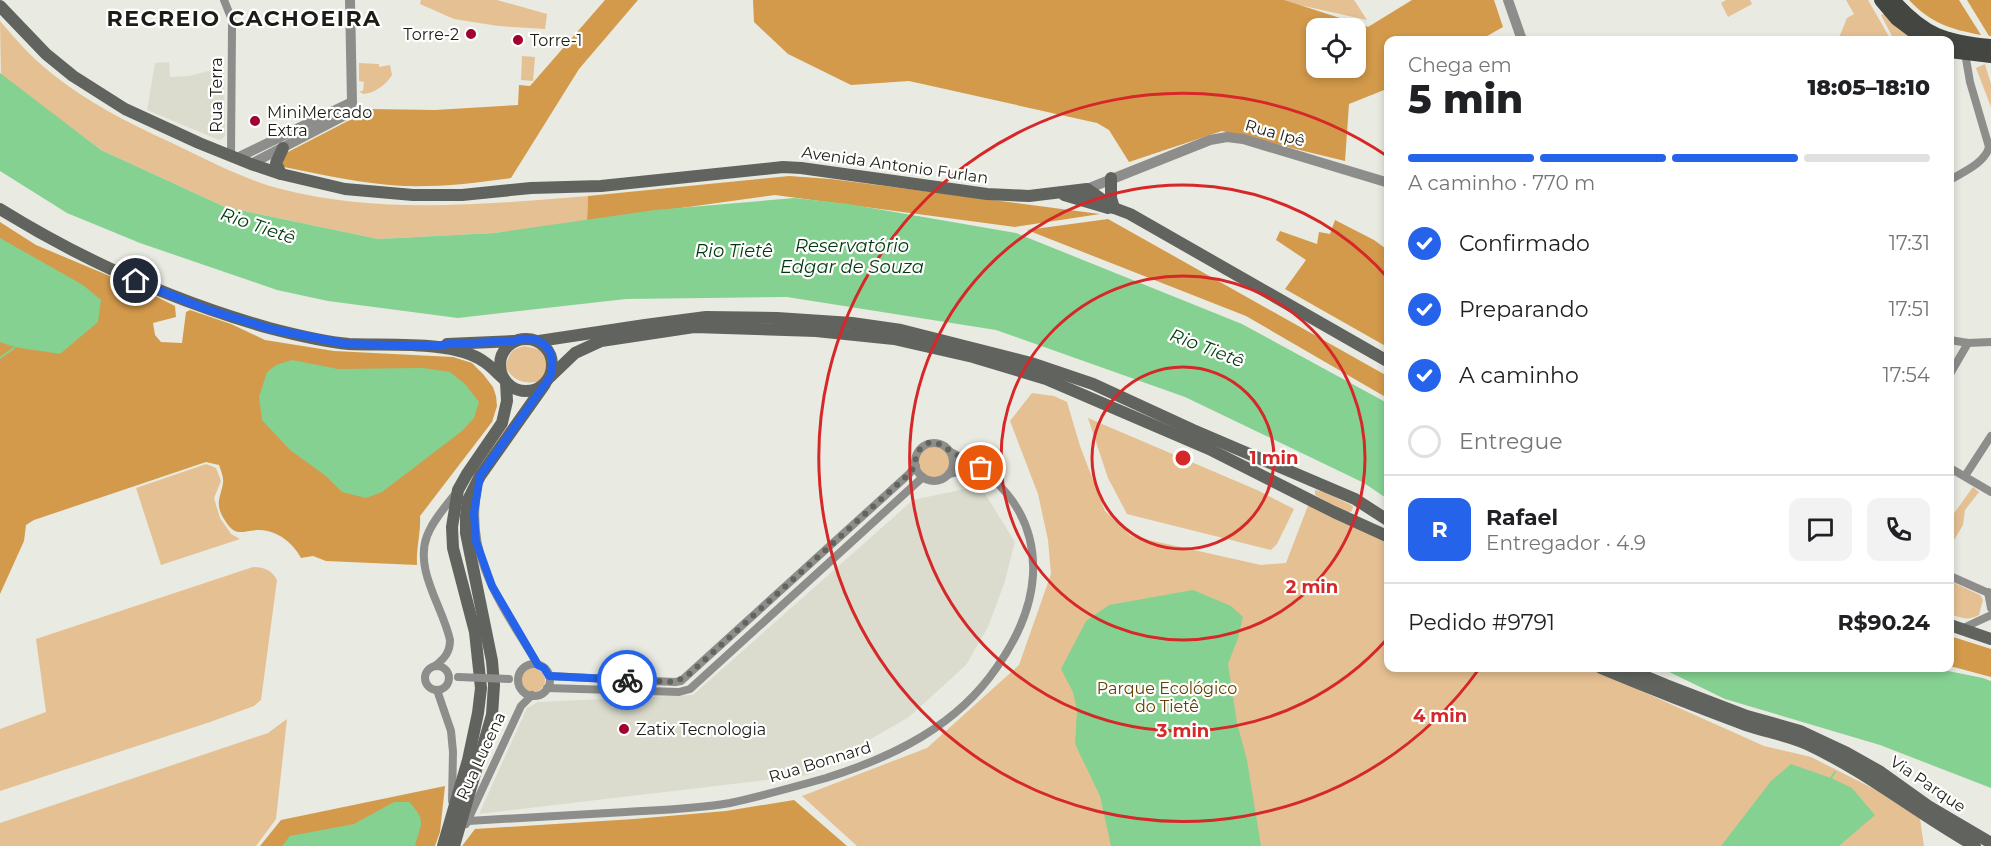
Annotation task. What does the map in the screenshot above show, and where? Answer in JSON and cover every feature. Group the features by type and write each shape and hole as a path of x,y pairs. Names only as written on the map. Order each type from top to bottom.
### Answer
{"main road":[{"path":"1881,0 1897,20 1919,36"},
{"path":"1893,0 1908,16 1939,36"},
{"name":"Avenida Antonio Furlan","path":"0,6 46,54 98,93 125,109 251,164 281,174 345,189 414,195 462,195 531,188 601,186 783,167 987,194 1029,196 1087,189"},
{"path":"1954,42 1991,46"},
{"path":"1954,52 1991,56"},
{"path":"281,174 276,163 283,148"},
{"path":"1112,178 1111,198 1114,208"},
{"path":"1087,189 1114,208 1130,214 1384,359"},
{"path":"1057,194 1130,214"},
{"path":"0,209 40,234 154,290 271,329 347,344 433,346 514,341"},
{"path":"443,846 468,760 481,688 475,632 453,548 452,527 459,490 467,474 502,423 507,401 500,362 507,346 522,338 539,341 706,317 777,318 852,323 901,330 988,351 1093,384 1193,430 1355,499 1384,518"},
{"path":"433,346 472,355 484,361 514,388 525,391 536,390 575,353 601,341 694,327 816,331 894,339 973,357 1046,379 1209,449 1384,535"},
{"path":"454,846 492,715 494,686 492,661 466,533 468,500 480,476 547,380 553,361 546,346 539,341"},
{"path":"1304,496 1305,485 1315,481"},
{"path":"1347,518 1355,510 1355,499"},
{"path":"1955,627 1991,639"},
{"path":"1611,672 1689,705 1845,758"},
{"path":"1635,672 1747,716 1800,731 1845,758"},
{"name":"Via Parque","path":"1845,758 1880,771 1928,806 1991,843"},
{"name":"Via Parque","path":"1845,758 1924,816 1975,846"}],"street":[{"name":"Rua Terra","path":"224,0 232,20 234,157"},
{"path":"234,157 283,148 349,113 352,102 350,0"},
{"path":"1508,0 1521,36"},
{"path":"1954,177 1982,159 1988,153 1989,147 1970,82 1965,53"},
{"path":"251,164 265,151 352,102"},
{"name":"Rua Ipê","path":"1087,189 1210,140 1227,137 1244,139 1384,181"},
{"path":"1954,341 1968,343 1991,342"},
{"path":"1954,367 1968,343"},
{"path":"1965,476 1991,436"},
{"path":"949,474 954,464 951,452 942,444 930,443 920,450 916,466 923,477 928,480 940,480 949,474 973,470 986,472"},
{"name":"Rua Bonnard","path":"468,821 670,811 728,803 786,790 889,756 925,736 954,715 978,691 1005,656 1023,619 1031,594 1032,550 1026,525 1016,505 986,472 973,462 951,452"},
{"path":"549,676 681,681 916,466"},
{"path":"1954,470 1991,492"},
{"path":"480,476 474,513 475,534 482,562 492,586 538,665 544,668 549,676 547,688 540,694 527,694 520,687 518,678 525,667 538,665"},
{"path":"547,688 679,692 690,689 923,477"},
{"path":"452,817 452,731 437,690 427,686 424,678 427,670 446,657 450,649 450,640 426,569 424,548 433,525 459,490"},
{"path":"1954,578 1989,593 1991,608"},
{"path":"1955,627 1991,615"},
{"path":"435,666 443,667 454,676 518,678"},
{"path":"437,690 446,685 454,676"},
{"name":"Rua Lucena","path":"460,831 468,821 521,706 532,695"}],"shaded area":[{"path":"605,0 638,0 579,69 511,178 458,184 404,186 344,179 284,167 282,164 286,153 371,109 435,110 518,105 519,85 530,86"},
{"path":"753,0 1284,0 1340,18 1306,18 1306,78 1366,78 1366,26 1412,0 1494,0 1503,27 1487,36 1384,36 1384,90 1349,104 1345,161 1222,131 1129,162 1109,130 1097,123 909,81 851,85 788,54 754,22"},
{"path":"1909,0 1959,0 1981,35 1942,24 1926,15"},
{"path":"1967,0 1991,0 1991,36 1989,36"},
{"path":"169,62 170,77 189,76 224,67 225,136 223,138 219,140 147,110 155,63"},
{"path":"789,176 831,179 1100,214 1015,227 775,195 587,221 588,196"},
{"path":"1108,219 1384,374 1384,396 1246,316 1027,230"},
{"path":"1335,220 1384,247 1384,345 1285,289 1306,260 1276,240 1280,231 1317,244 1319,232 1330,234"},
{"path":"0,222 36,245 175,306 176,317 153,323 155,335 161,342 182,343 186,312 190,310 231,324 265,340 334,351 453,357 472,363 493,387 497,406 492,422 420,516 417,565 326,561 313,556 301,558 289,543 273,532 236,531 228,525 219,509 223,481 219,465 206,462 34,520 26,525 24,541 0,594"},
{"path":"965,489 982,489 1015,542 1004,584 988,627 966,665 909,717 808,775 479,814 527,708 538,702 693,695 913,500"},
{"path":"1954,637 1991,649 1991,677 1954,667"},
{"path":"445,786 440,832 435,846 260,846 281,820"},
{"path":"794,800 847,846 462,846 475,829 726,811"}],"green space":[{"path":"421,0 497,0 547,14 545,29 498,26 454,19 420,4"},
{"path":"1277,0 1354,0 1366,18"},
{"path":"1726,0 1750,0 1752,4 1728,17 1721,3"},
{"path":"1846,0 1868,0 1889,36 1840,36 1847,18 1854,14"},
{"path":"1888,12 1909,36 1892,36 1881,15"},
{"path":"0,21 37,61 85,97 154,135 225,169 267,185 319,197 396,205 473,204 588,196 587,221 494,233 378,239 225,207 101,150 1,75"},
{"path":"522,56 535,57 533,81 521,80"},
{"path":"359,63 379,64 379,67 390,65 392,75 379,88 363,94 359,91 363,91 364,82 359,81"},
{"path":"1985,64 1991,84 1991,107 1976,68"},
{"path":"525,346 541,350 547,363 548,373 540,381 520,381 512,376 505,367 511,353"},
{"name":"Parque Ecológico do Tietê","path":"1032,393 1054,396 1067,402 1080,446 1105,511 1131,536 1261,565 1286,563 1309,503 1384,539 1384,672 1599,672 1764,746 1811,757 1878,791 1920,819 1924,846 857,846 802,796 927,748 1019,665 1051,574 1048,540 1038,494 1010,421"},
{"path":"1088,418 1257,490 1294,509 1277,544 1271,550 1127,514 1108,478"},
{"path":"935,446 946,451 951,462 946,473 935,478 924,473 919,462 924,451"},
{"path":"206,464 216,468 221,481 214,498 220,518 231,534 240,539 161,565 136,488"},
{"path":"1973,487 1979,492 1965,510 1963,525 1954,540 1954,513"},
{"path":"1315,490 1353,506 1352,511 1347,513 1315,495"},
{"path":"253,567 267,570 277,580 261,700 254,706 210,722 0,791 0,729 46,712 36,639"},
{"path":"1954,583 1980,595 1983,600 1979,615 1961,618 1954,615"},
{"path":"533,668 538,669 544,675 544,685 538,691 533,692 528,691 522,685 521,680 522,675 528,669"},
{"path":"287,719 276,819 256,846 0,846 0,823 268,733"}],"water":[{"path":"0,73 101,150 225,207 378,239 494,233 655,210 795,198 848,204 1016,233 1242,324 1384,401 1384,497 1364,483 1185,397 996,330 787,297 626,299 458,318 328,301 277,290 140,243 67,213 0,171"},
{"path":"0,238 83,285 101,300 98,322 60,354 0,342"},
{"path":"292,360 338,369 423,368 450,372 465,384 479,402 474,418 462,431 382,492 366,498 342,492 326,476 290,450 262,420 259,397 267,372 276,365"},
{"path":"1193,590 1231,606 1243,617 1228,664 1261,846 1111,846 1100,796 1075,744 1077,711 1073,692 1061,669 1086,621 1109,605"},
{"path":"1669,672 1953,672 1983,678 1991,681 1991,788 1880,745 1725,699"},
{"path":"1791,764 1852,788 1875,815 1839,846 1721,846 1771,781"},
{"path":"394,802 409,802 420,818 415,846 282,846 290,836 354,824"}],"waterway":[{"path":"0,358 14,348"},
{"path":"1831,778 1835,772"}],"way so far":[{"path":"627,680 681,681 909,474 916,466 915,461 920,450 930,443 942,444 951,452 981,468"}],"place":[{"name":"Torre-2","path":"471,34"},
{"name":"Torre-1","path":"518,40"},
{"name":"MiniMercado Extra","path":"255,121"},
{"name":"Zatix Tecnologia","path":"624,729"}],"district":[{"name":"RECREIO CACHOEIRA","path":"244,18"}],"route":[{"path":"136,281 206,309 271,329 347,344 433,346 514,341 522,338 539,341 546,346 553,361 550,377 480,476 474,513 476,541 492,586 538,665 547,671 549,676 627,680"}],"water label":[{"name":"Rio Tietê","path":"258,226"},
{"name":"Rio Tietê","path":"734,251"},
{"name":"Reservatório Edgar de Souza","path":"852,256"},
{"name":"Rio Tietê","path":"1207,348"}]}
